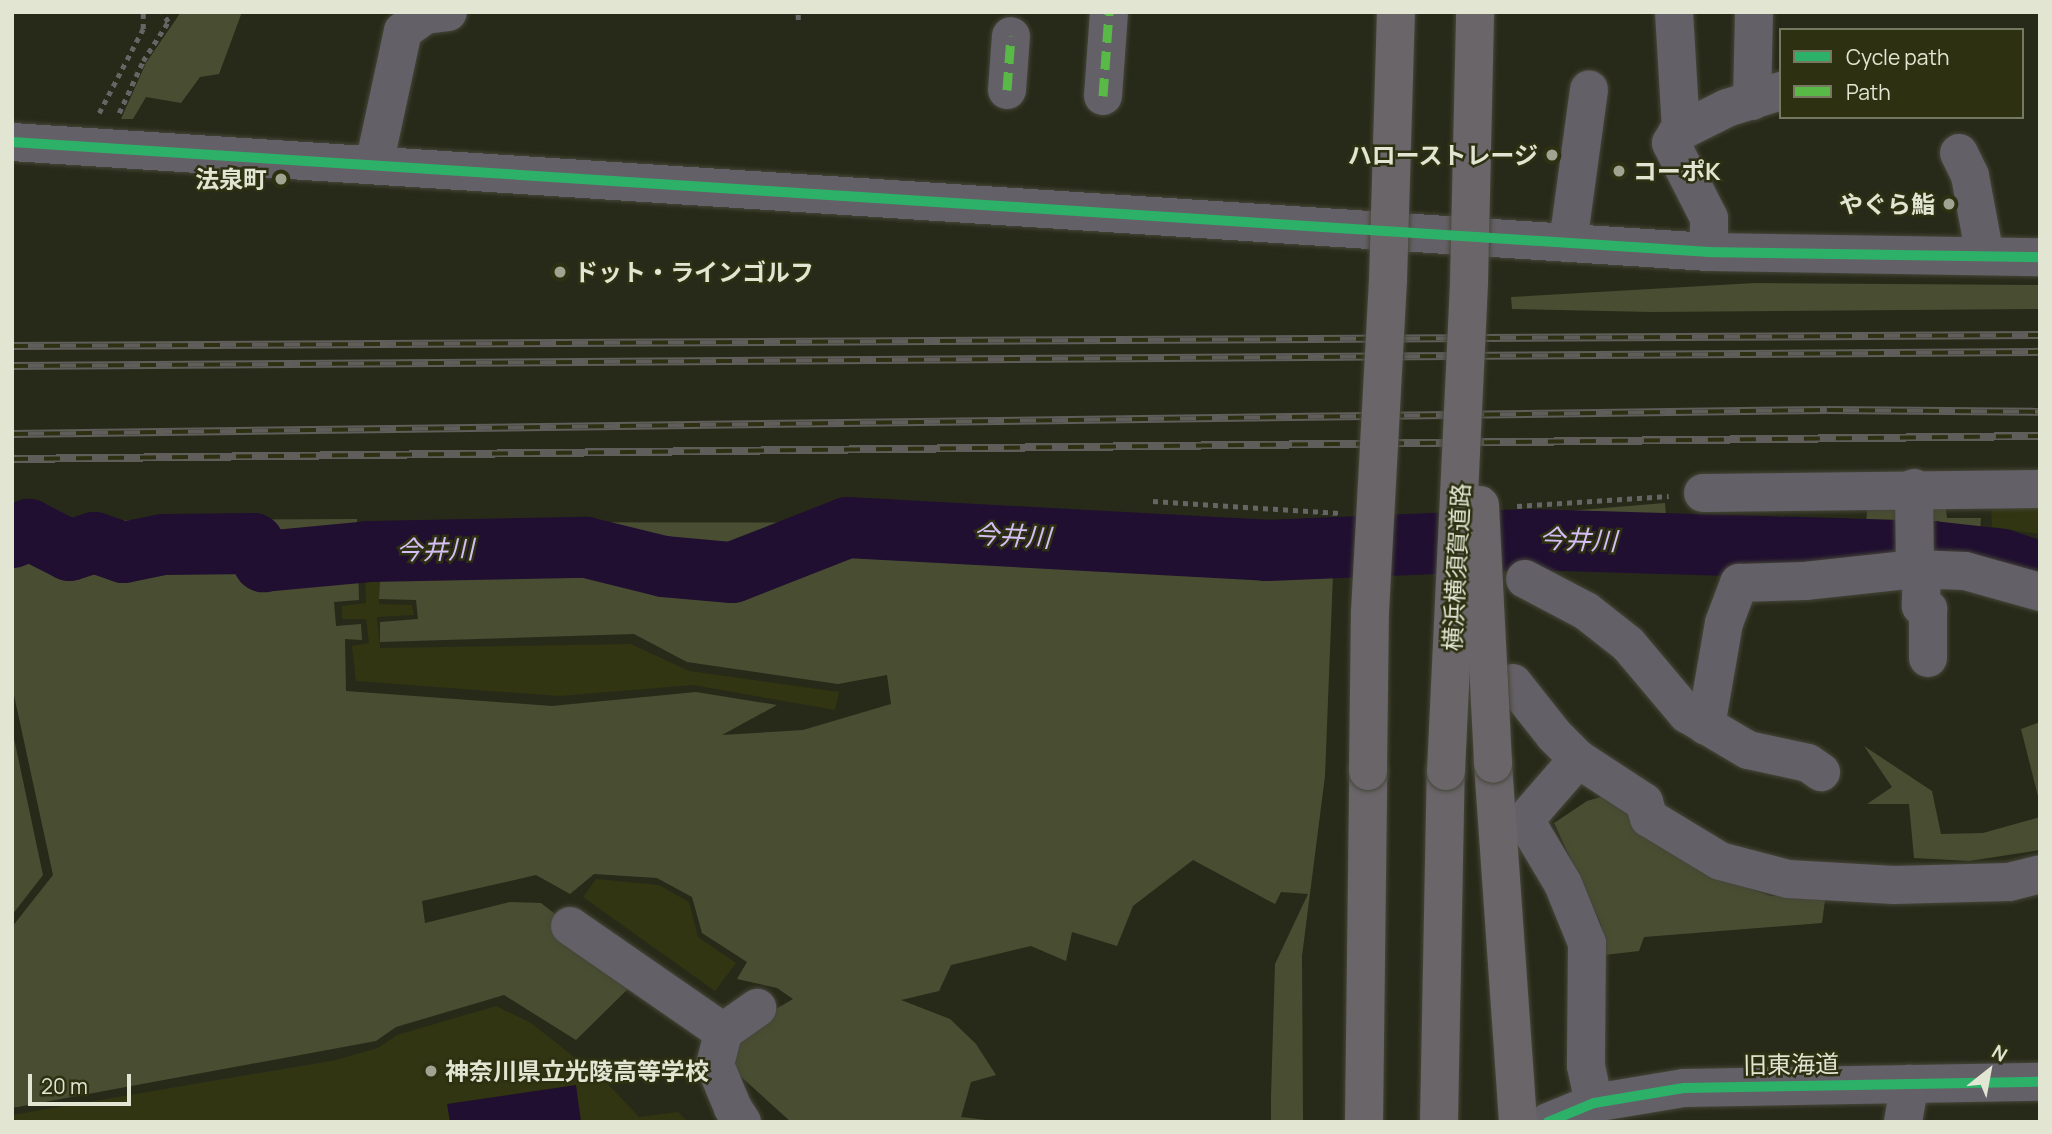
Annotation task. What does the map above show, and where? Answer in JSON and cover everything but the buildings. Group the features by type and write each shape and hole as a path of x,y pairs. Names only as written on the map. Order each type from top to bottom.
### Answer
{"highway":[{"path":"1364,1122 1370,612 1388,280 1396,12"},
{"name":"横浜横須賀道路","path":"1439,1122 1446,771 1469,282 1475,12"},
{"path":"1469,282 1493,764 1518,1122"}],"street":[{"path":"374,165 403,31 425,15 448,12"},
{"path":"1103,96 1109,12"},
{"path":"1674,12 1681,131"},
{"path":"1709,252 1709,218 1671,143 1681,131 1727,108 1766,96 1754,12"},
{"path":"1007,90 1011,36"},
{"path":"1568,243 1589,89"},
{"path":"12,142 107,137 374,165 1709,252 2040,257"},
{"path":"1959,153 1970,176 1985,256"},
{"path":"1703,494 1915,500 2040,489"},
{"path":"1915,500 1921,606 1928,609 1928,658"},
{"path":"1706,726 1724,623 1739,583 1805,582 1918,569 1965,571 2040,592"},
{"path":"1525,579 1586,611 1628,644 1687,714 1748,750 1808,764 1821,772"},
{"path":"1513,683 1554,735 1578,759 1644,802 1649,818 1720,861 1788,879 1894,885 2009,882 2040,874"},
{"path":"1574,1110 1586,1066 1587,943 1563,884 1525,820 1578,759"},
{"path":"570,926 723,1032"},
{"path":"742,1122 715,1065 723,1032 757,1008"},
{"name":"旧東海道","path":"1574,1110 1685,1088 2040,1082"},
{"path":"1903,1122 1910,1084"}],"path":[{"path":"143,12 143,29 93,124 107,137 143,61 167,22 162,12"},
{"path":"797,20 798,12"}],"shaded area":[{"path":"181,12 242,12 219,74 200,77 181,103 146,97 133,119 121,119 146,63"},
{"path":"1755,283 2040,285 2040,309 1652,312 1512,309 1511,297"},
{"path":"1944,496 1947,518 1981,518 1979,545 1959,558 1520,547 1519,515 1665,503 1666,516 1727,524 1784,516 1785,530 1866,526 1868,497"},
{"path":"1991,504 2040,507 2040,534 1992,527"},
{"path":"357,519 359,600 334,602 336,626 361,624 362,640 345,639 346,691 552,706 696,692 777,705 722,735 803,730 891,704 887,675 838,684 687,662 634,634 380,642 380,622 418,619 416,600 379,599 383,522 1335,523 1325,776 1302,956 1303,1122 1271,1122 1271,1096 1275,964 1308,894 1281,892 1275,904 1193,860 1133,906 1117,946 1072,932 1066,961 1031,946 951,965 939,991 901,1000 950,1019 976,1044 996,1075 971,1082 961,1117 1003,1122 791,1122 727,1064 750,1024 793,999 777,988 737,979 747,962 702,933 692,897 657,878 594,874 570,894 536,875 422,901 425,923 510,902 541,903 638,979 576,1040 504,995 396,1027 376,1041 12,1108 12,927 53,875 12,686 12,521"},
{"path":"381,522 379,604 412,605 414,615 377,617 380,648 631,644 689,671 839,692 835,710 693,685 559,696 356,681 352,646 369,643 366,619 342,619 342,606 366,603 363,523"},
{"path":"2040,722 2040,804 2021,729"},
{"path":"12,729 43,875 12,915"},
{"path":"1864,746 1932,791 1941,834 1983,833 2040,817 2040,850 1969,861 1914,858 1909,804 1867,804 1892,787"},
{"path":"1614,793 1714,876 1771,896 1826,893 1822,923 1644,937 1639,951 1604,955 1601,924 1554,823 1587,801"},
{"path":"596,879 659,885 689,902 698,937 736,963 715,991 583,897"},
{"name":"神奈川県立光陵高等学校","path":"496,1006 531,1023 606,1082 639,1117 678,1112 688,1122 12,1122 12,1115 336,1060 378,1048 397,1035"},
{"path":"576,1085 581,1122 450,1122 447,1104"}],"waterway":[{"name":"今井川","path":"12,537 28,529 69,550 94,542 123,552 163,544 253,543 263,561 369,551 586,547 663,566 732,572 847,527 1266,550 1529,539 1932,551 2002,559 2040,572"}],"railway":[{"path":"12,346 2040,335"},
{"path":"12,366 2040,352"},
{"path":"12,434 1827,410 2040,412"},
{"path":"12,459 2040,436"}],"marked path":[{"path":"1103,96 1109,12"},
{"path":"1007,90 1011,36"}],"cycle path":[{"path":"12,142 1709,252 2040,257"},
{"path":"1548,1122 1594,1103 1684,1088 2040,1082"}],"place":[{"name":"ハローストレージ","path":"1552,155"},
{"name":"コーポK","path":"1619,171"},
{"name":"法泉町","path":"281,179"},
{"name":"やぐら鮨","path":"1949,204"},
{"name":"ドット・ラインゴルフ","path":"560,272"},
{"name":"神奈川県立光陵高等学校","path":"431,1071"}]}
